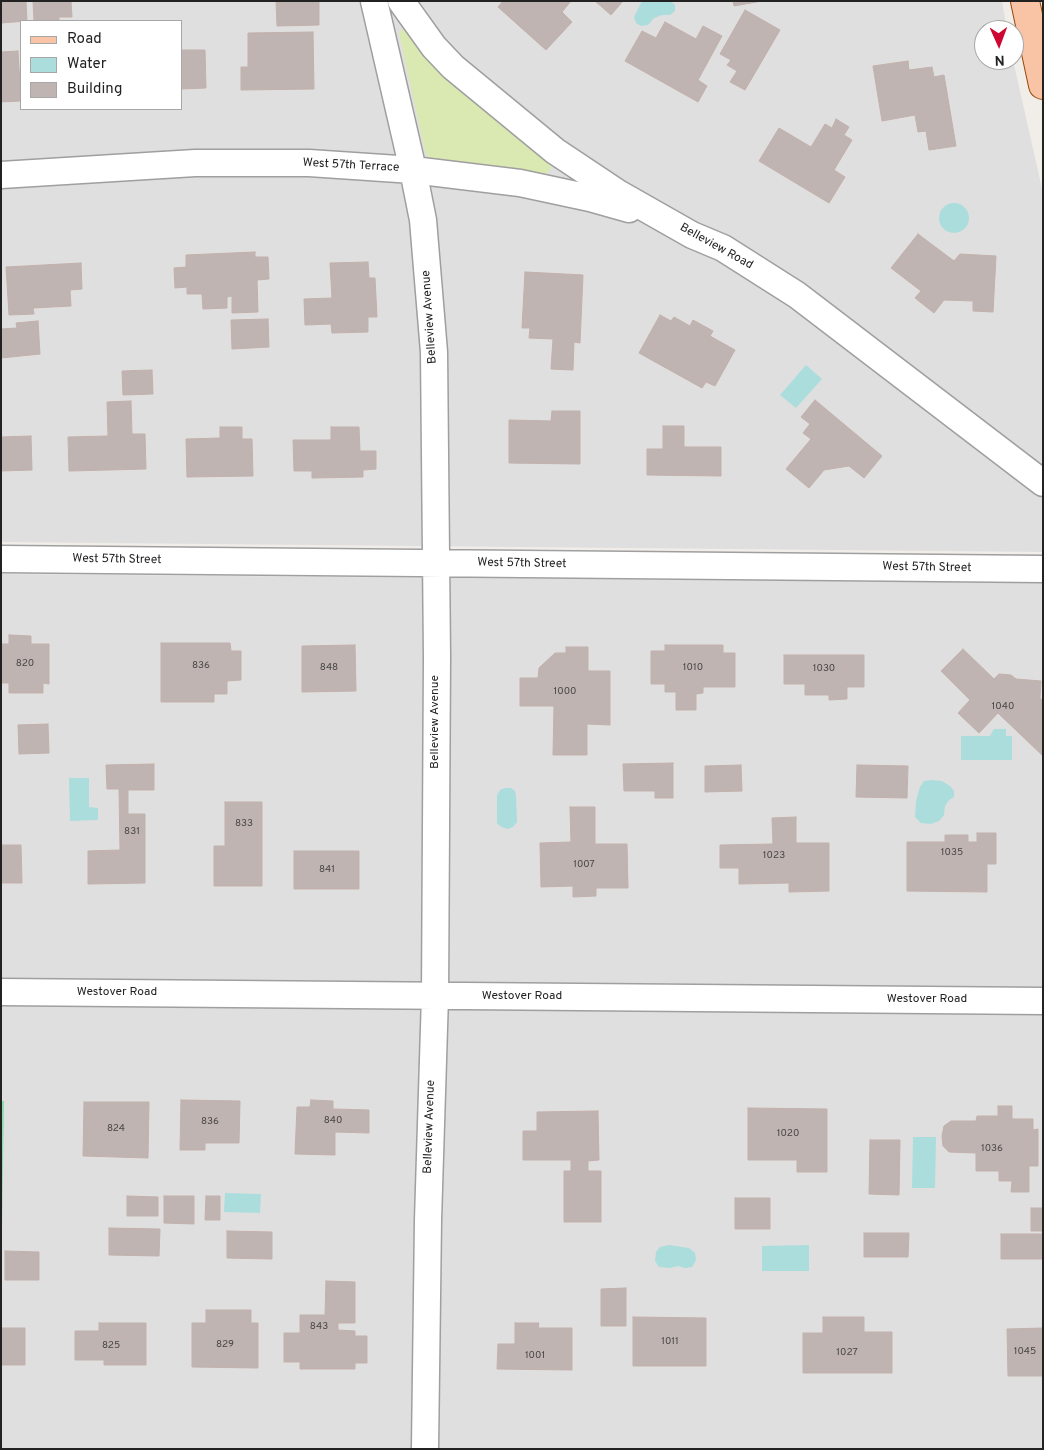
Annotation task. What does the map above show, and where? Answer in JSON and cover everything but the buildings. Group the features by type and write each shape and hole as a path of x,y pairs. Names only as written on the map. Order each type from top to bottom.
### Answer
{"main road":[{"path":"1025,1 1043,85"}],"street":[{"name":"Belleview Avenue","path":"374,1 423,220 434,352 436,562 434,996 428,1220 425,1449"},
{"name":"Belleview Road","path":"401,1 434,47 453,67 555,151 618,193 692,234 722,248 797,295 1043,483"},
{"name":"West 57th Terrace","path":"1,175 195,163 309,163 413,170 520,183 590,198 646,214 692,234"},
{"name":"West 57th Street","path":"1,558 1043,569"},
{"name":"Westover Road","path":"1,992 1043,1001"}],"shaded area":[{"path":"1,1 1002,1 1005,20 974,20 974,70 1015,70 1043,193 1043,552 1,542"},
{"path":"1,574 1043,583 1043,1449 1,1449"}],"green space":[{"path":"404,28 410,30 551,160 551,169 543,176 429,159 425,151 399,33"},
{"path":"1,1101 4,1101 2,1231 1,1231"}],"water":[{"path":"642,1 671,1 675,5 675,11 670,15 654,18 648,25 641,26 636,23 634,17"},
{"path":"954,203 960,204 968,212 968,224 960,232 954,233 948,232 940,224 939,218 940,212 948,204"},
{"path":"806,365 822,379 796,408 780,395"},
{"path":"994,729 1006,729 1006,736 1012,736 1012,760 961,760 961,736 990,736"},
{"path":"69,778 89,778 89,807 98,808 98,820 70,821"},
{"path":"924,781 942,781 950,786 954,791 954,797 945,806 944,815 939,821 931,824 921,823 915,817 916,801"},
{"path":"511,788 515,791 516,796 517,822 508,829 501,827 497,823 497,795 500,790"},
{"path":"913,1137 936,1137 935,1188 912,1188"},
{"path":"225,1193 261,1194 260,1213 224,1212"},
{"path":"669,1245 689,1248 695,1253 696,1260 692,1267 659,1267 655,1261 656,1252 660,1247"},
{"path":"809,1245 809,1271 762,1271 762,1246"}]}
